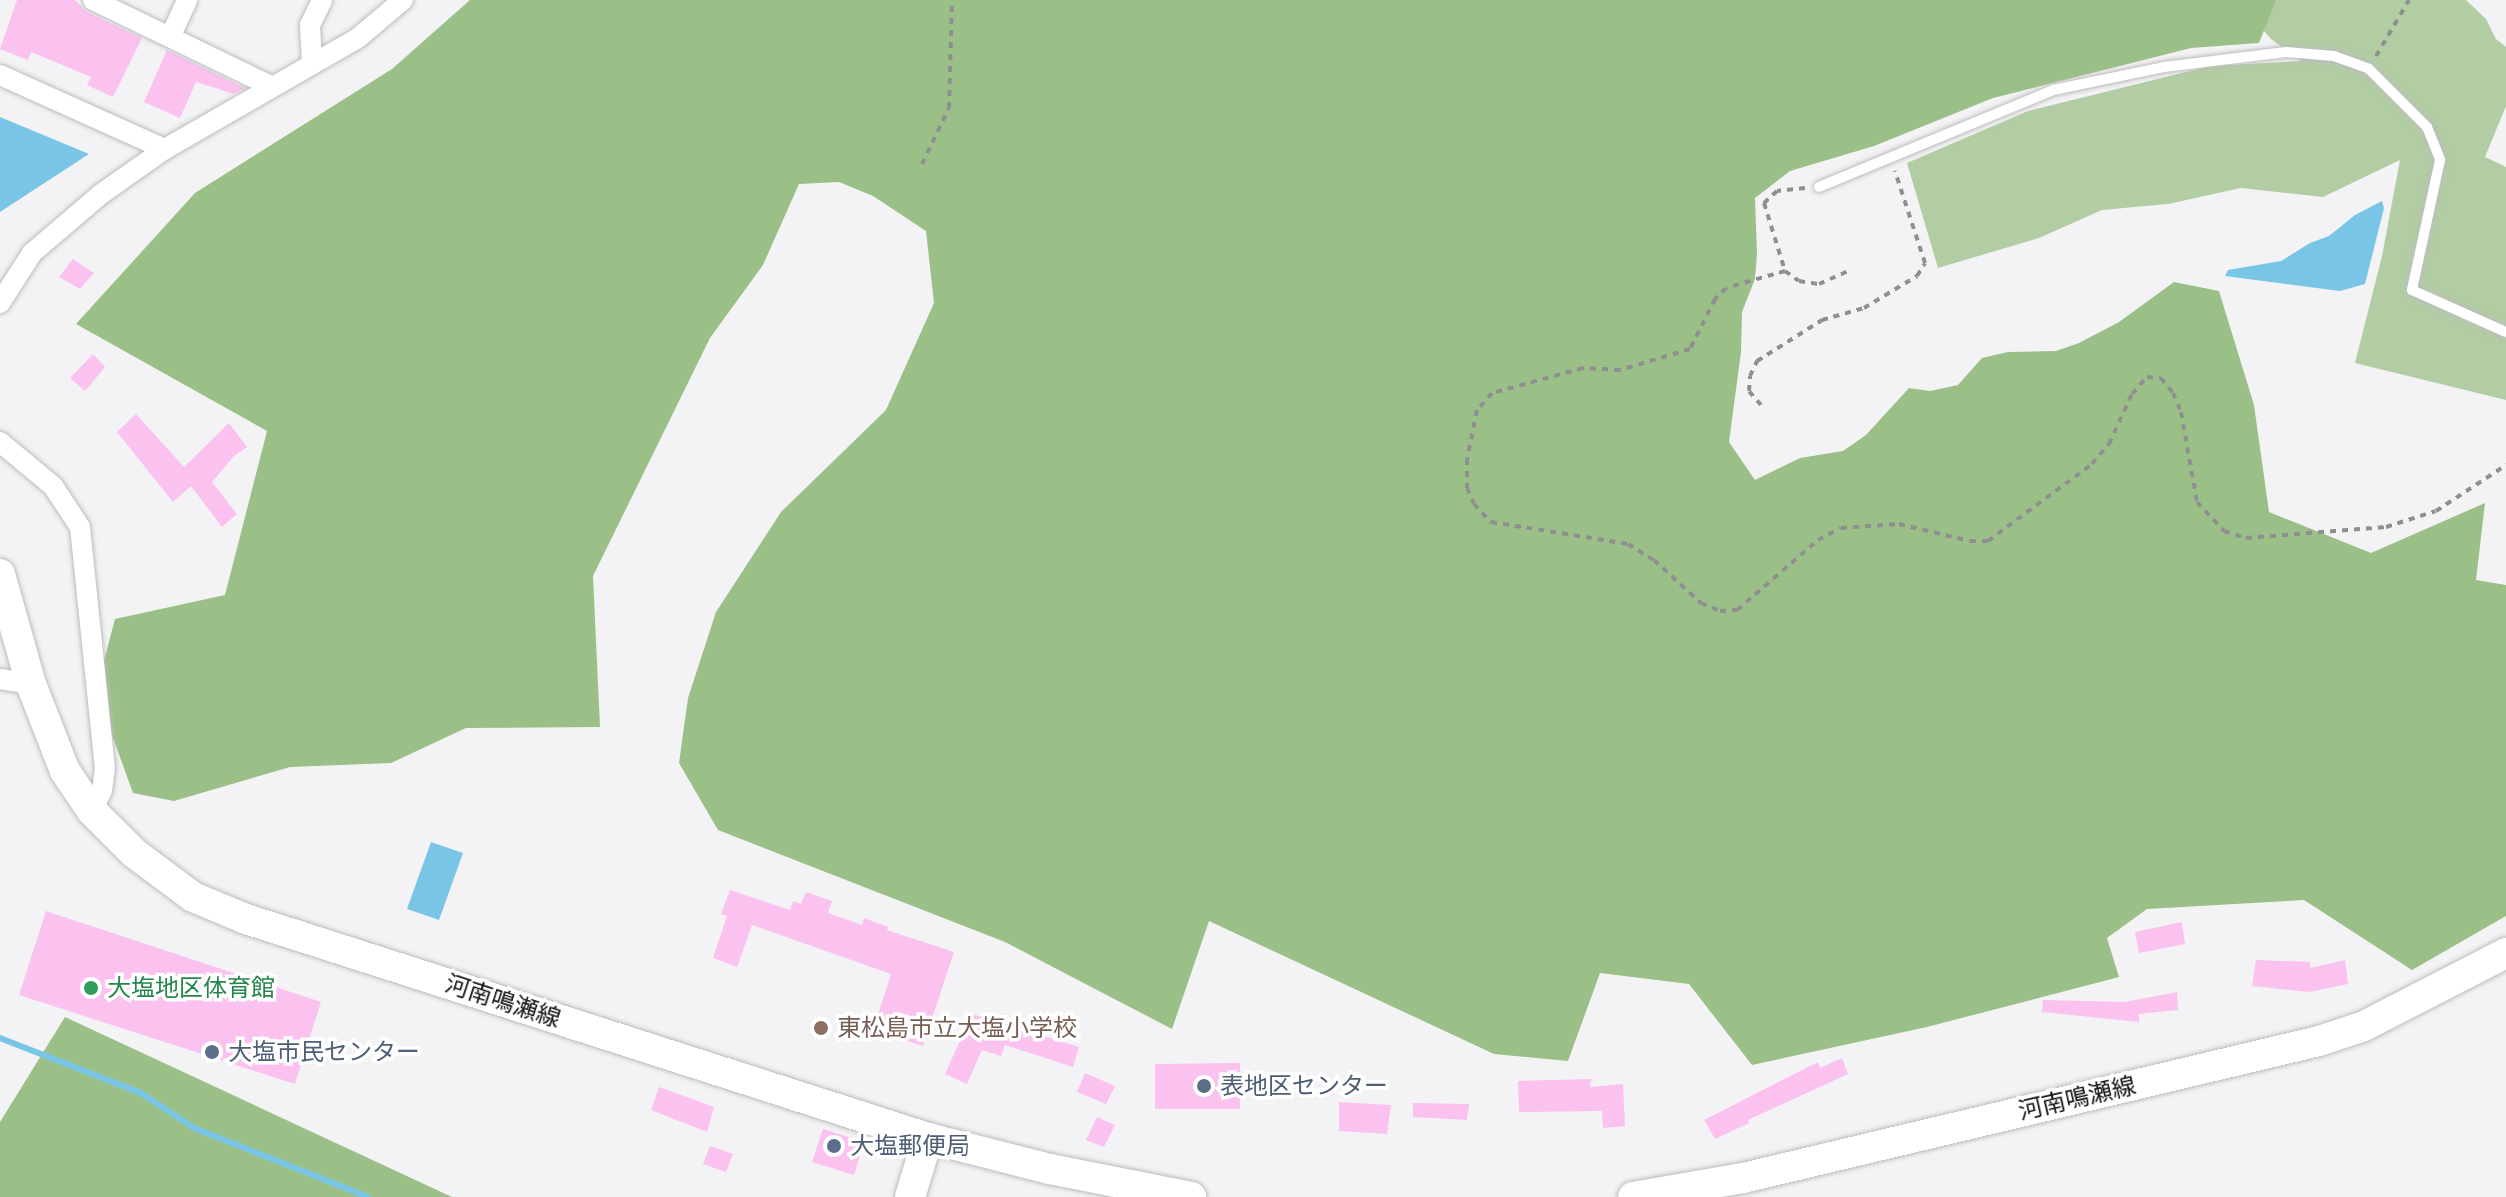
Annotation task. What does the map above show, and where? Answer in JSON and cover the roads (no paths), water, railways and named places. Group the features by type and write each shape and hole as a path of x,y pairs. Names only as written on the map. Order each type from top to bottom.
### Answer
{"main road":[{"name":"河南鳴瀬線","path":"0,574 31,684 65,771 92,811 134,853 193,897 246,919 928,1138 1050,1169 1191,1197"},
{"name":"河南鳴瀬線","path":"1633,1197 1678,1194 2319,1041 2364,1026 2506,953"},
{"path":"910,1197 928,1138"}],"street":[{"path":"93,0 171,35 271,86"},
{"path":"171,35 187,0"},
{"path":"312,64 310,25 322,0"},
{"path":"0,303 32,253 101,194 165,149 358,38 403,0"},
{"path":"0,75 165,149"},
{"path":"0,442 53,486 80,527 105,767 102,790 92,811"},
{"path":"0,679 31,684"}],"lane":[{"path":"1819,187 2053,90 2164,67 2286,52 2334,56 2369,69 2427,127 2440,160 2412,290 2506,332"}],"water":[{"path":"0,117 89,154 0,212"},
{"path":"2382,201 2384,208 2365,284 2340,291 2225,276 2228,270 2281,261 2310,243 2329,236 2355,215"},
{"path":"431,842 463,853 439,920 407,909"}],"waterway":[{"path":"0,1038 141,1093 194,1128 368,1197"}],"place":[{"name":"大塩地区体育館","path":"91,988"},
{"name":"東松島市立大塩小学校","path":"821,1028"},
{"name":"大塩市民センター","path":"212,1052"},
{"name":"表地区センター","path":"1204,1086"},
{"name":"大塩郵便局","path":"834,1146"}]}
